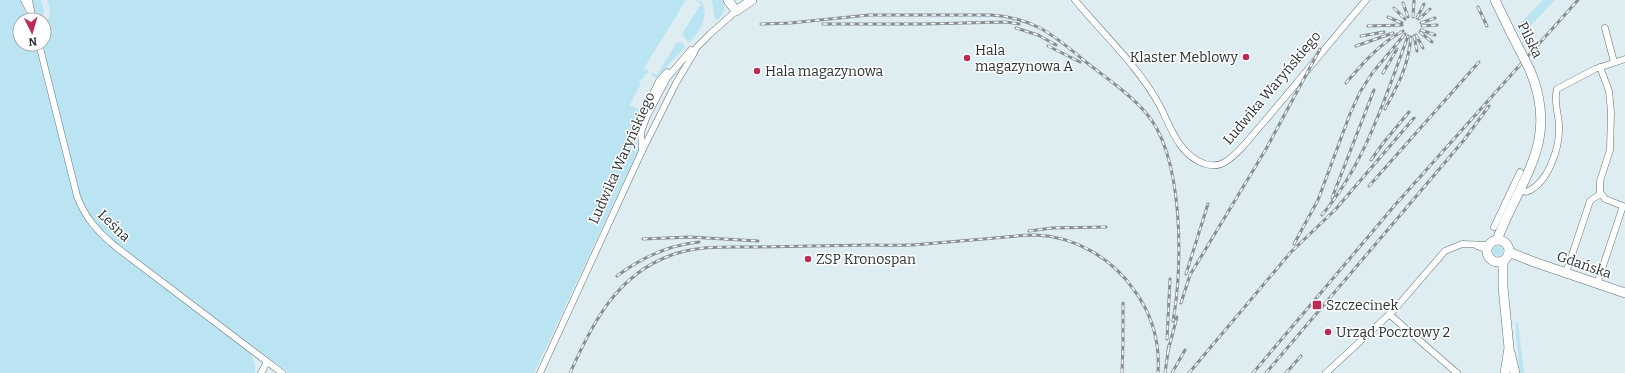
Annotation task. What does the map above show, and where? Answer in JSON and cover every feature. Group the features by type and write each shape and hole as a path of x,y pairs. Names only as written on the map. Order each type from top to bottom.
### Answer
{"street":[{"path":"24,0 29,12"},
{"path":"29,0 31,12"},
{"path":"728,0 736,11"},
{"name":"Ludwika Waryńskiego","path":"1075,0 1149,87 1177,141 1183,149 1202,163 1215,166 1225,162 1234,155 1282,101 1366,0"},
{"name":"Pilska","path":"1495,0 1530,70 1539,99 1540,133 1535,158 1495,244"},
{"name":"Ludwika Waryńskiego","path":"540,373 652,132 653,125 666,95 678,73 694,50 715,29 748,1"},
{"path":"1605,28 1614,62"},
{"path":"642,151 641,132 663,83 694,50"},
{"name":"Leśna","path":"40,52 77,196 83,211 92,225 102,236 121,251 282,373"},
{"path":"1521,189 1526,192 1532,190 1550,167 1555,155 1559,126 1556,97 1557,90 1563,85 1600,67 1625,59"},
{"path":"1597,284 1624,206 1605,199 1600,194 1599,184 1610,147 1611,112 1609,91 1600,67"},
{"path":"1494,227 1520,172"},
{"path":"1566,274 1590,201 1600,194"},
{"path":"1326,373 1389,314 1445,251 1455,246 1472,244 1495,244 1508,246 1504,258 1503,287 1509,348 1515,373"},
{"path":"1495,244 1490,258 1504,258"},
{"name":"Gdańska","path":"1504,258 1534,262 1625,293"},
{"path":"1389,314 1457,373"},
{"path":"1505,373 1509,348"},
{"path":"261,373 267,362"}],"shaded area":[{"path":"0,0 20,0 25,12 12,12 12,52 37,52 75,201 89,226 107,244 250,352 255,365 255,373 0,373"},
{"path":"31,0 41,0 44,12 35,12"},
{"path":"47,0 686,0 644,68 649,71 648,74 646,73 643,79 639,82 641,83 630,105 643,111 637,127 637,153 534,373 289,373 120,247 96,225 80,197 43,52 52,52 52,12 50,12"},
{"path":"695,0 702,1 705,12 704,18 698,32 691,41 688,42 682,34 701,4"},
{"path":"711,0 722,0 724,6 724,11 717,21 713,5"},
{"path":"1543,0 1555,0 1521,36 1517,27"},
{"path":"677,42 682,43 685,47 656,78 651,75 652,73 657,75"},
{"path":"1496,246 1500,246 1502,247 1502,255 1496,256 1493,253 1493,249"},
{"path":"1516,322 1518,322 1524,373 1520,373"}],"railway":[{"path":"1253,373 1395,205 1578,0"},
{"path":"1413,17 1414,1"},
{"path":"1403,3 1408,17"},
{"path":"1417,18 1424,4"},
{"path":"1478,7 1487,26"},
{"path":"1394,8 1405,19"},
{"path":"1419,19 1430,9"},
{"path":"761,24 790,23 869,15 991,15 1020,20 1032,24 1053,36 1132,99 1146,113 1158,132 1168,156 1174,183 1178,213 1178,272 1173,321"},
{"path":"1388,17 1402,23"},
{"path":"1421,23 1435,18"},
{"path":"823,24 1006,22 1019,24"},
{"path":"1368,26 1402,25"},
{"path":"1422,26 1437,25"},
{"path":"1016,28 1038,35 1056,45"},
{"path":"1421,30 1435,35"},
{"path":"1346,83 1365,61 1379,48 1403,31"},
{"path":"1361,36 1384,32"},
{"path":"1420,32 1432,42"},
{"path":"1356,46 1393,33"},
{"path":"1294,244 1318,200 1350,114 1360,92 1373,72 1405,34"},
{"path":"1416,35 1423,48"},
{"path":"1322,215 1337,195 1362,152 1382,106 1408,36"},
{"path":"1414,36 1417,51"},
{"path":"1385,109 1395,91 1405,66 1410,48 1411,37"},
{"path":"1048,46 1080,62"},
{"path":"1181,303 1190,275 1266,149 1320,49"},
{"path":"1383,73 1397,49"},
{"path":"1369,186 1479,62"},
{"path":"1332,198 1374,90"},
{"path":"1266,373 1464,140 1489,106"},
{"path":"1371,160 1409,112"},
{"path":"1189,373 1291,252 1335,210 1414,118"},
{"path":"1186,274 1208,204"},
{"path":"1029,231 1052,228 1106,227"},
{"path":"570,373 597,320 620,289 634,276 650,265 680,252 701,248 724,247 911,245 1035,235 1050,236 1078,244 1103,259 1125,278 1146,309 1154,329 1158,351 1158,373"},
{"path":"643,239 690,237 758,241"},
{"path":"617,276 626,269 655,253 676,246 699,242"},
{"path":"1167,339 1170,279"},
{"path":"1122,373 1123,303"},
{"path":"1168,351 1177,317"},
{"path":"1165,373 1169,345"},
{"path":"1172,373 1185,350"},
{"path":"1286,373 1301,356"}],"place":[{"name":"Klaster Meblowy","path":"1246,57"},
{"name":"Hala magazynowa A","path":"967,58"},
{"name":"Hala magazynowa","path":"757,71"},
{"name":"ZSP Kronospan","path":"808,259"},
{"name":"Szczecinek","path":"1317,305"},
{"name":"Urząd Pocztowy 2","path":"1328,332"}]}
